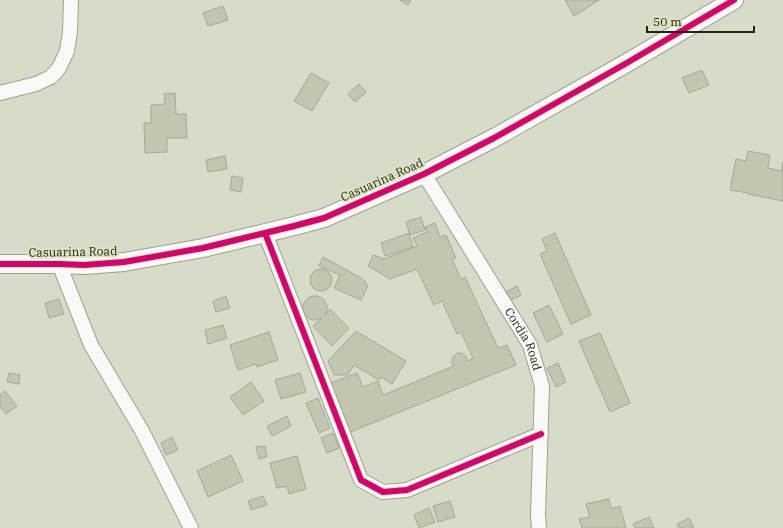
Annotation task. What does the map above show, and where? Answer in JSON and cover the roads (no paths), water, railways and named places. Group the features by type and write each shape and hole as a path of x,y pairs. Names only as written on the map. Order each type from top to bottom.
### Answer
{"street":[{"path":"0,94 36,84 51,77 59,68 67,51 70,32 71,0"},
{"name":"Casuarina Road","path":"0,264 84,265 124,262 204,248 324,218 424,174 494,138 734,0"},
{"name":"Cordia Road","path":"424,174 530,345 542,386 538,515 539,528"},
{"path":"265,233 361,480 383,492 407,490 541,434"},
{"path":"59,264 91,345 142,431 191,528"}]}
